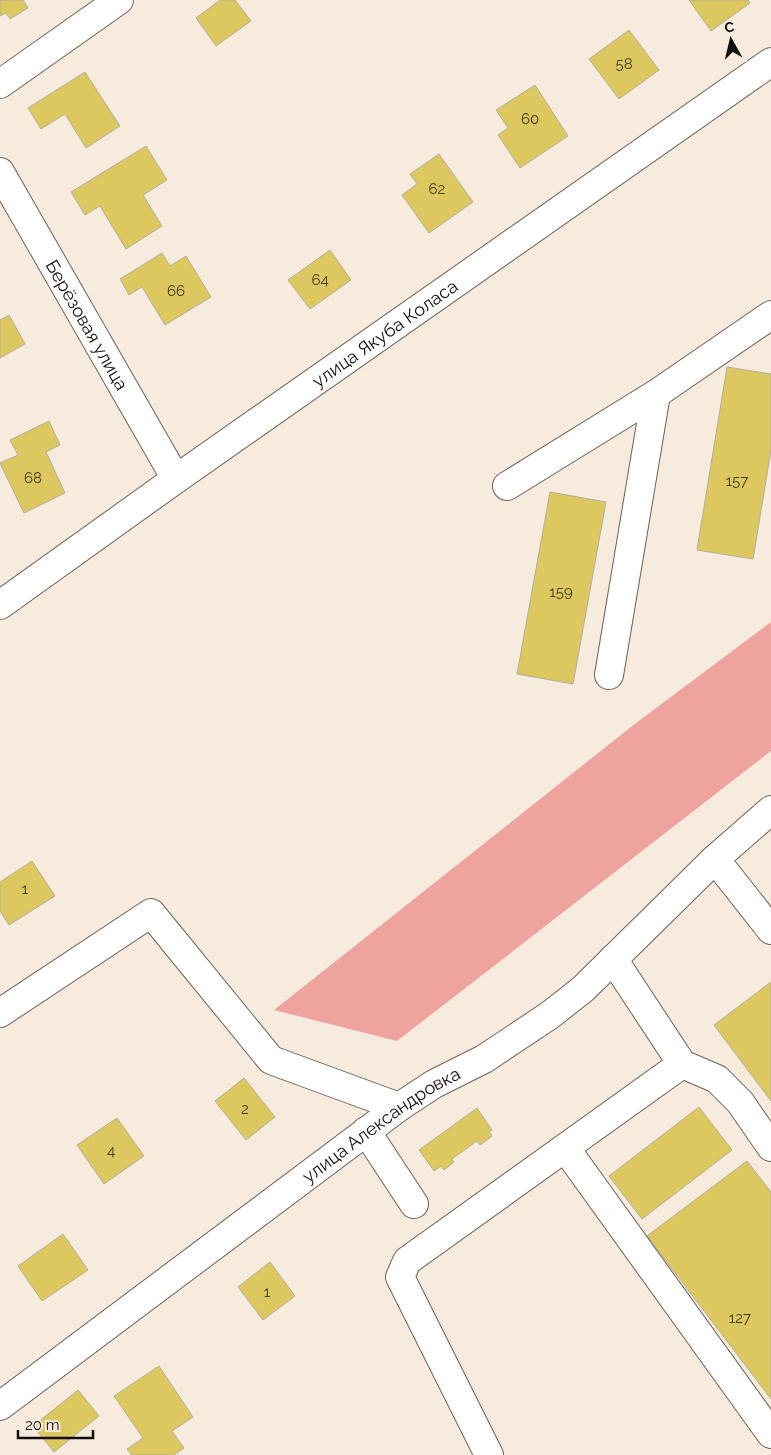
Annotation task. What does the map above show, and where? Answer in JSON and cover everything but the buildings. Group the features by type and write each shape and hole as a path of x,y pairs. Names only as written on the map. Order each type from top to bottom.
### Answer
{"street":[{"path":"0,84 120,0"},
{"name":"улица Якуба Коласа","path":"0,605 176,478 771,62"},
{"name":"Берёзовая улица","path":"0,172 176,478"},
{"path":"507,486 656,394 771,315"},
{"path":"610,675 656,394"},
{"name":"улица Александровка","path":"0,1406 399,1107 434,1084 484,1059 526,1032 583,989 715,859 771,810"},
{"path":"715,859 771,930"},
{"path":"0,1013 151,913 272,1060 399,1107"},
{"path":"613,959 682,1064 717,1079 740,1102 771,1147"},
{"path":"489,1455 400,1276 407,1261 566,1149 682,1064"},
{"path":"366,1131 414,1204"},
{"path":"566,1149 771,1434"}],"shaded area":[{"path":"771,622 771,751 397,1041 274,1010 636,723"}]}
